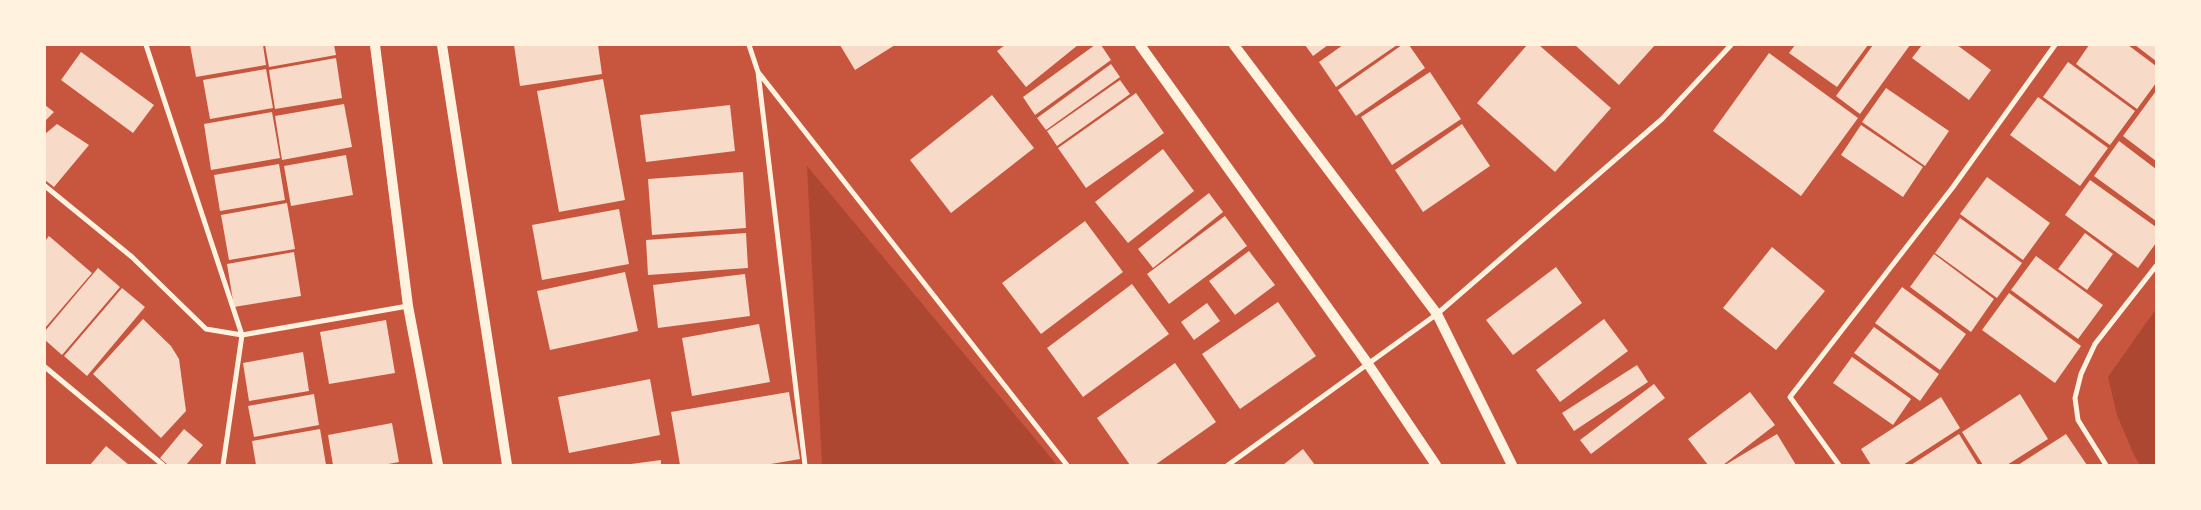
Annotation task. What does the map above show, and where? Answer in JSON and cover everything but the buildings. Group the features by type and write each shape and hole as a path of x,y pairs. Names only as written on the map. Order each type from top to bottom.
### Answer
{"main road":[{"path":"374,45 408,306 438,465"},
{"path":"442,45 507,465"},
{"path":"1140,45 1368,364 1436,465"},
{"path":"1234,45 1437,314 1512,465"}],"street":[{"path":"146,45 242,335 223,465"},
{"path":"749,45 758,72 805,465"},
{"path":"1228,465 1437,314 1662,120 1731,45"},
{"path":"1839,465 1790,397 1953,187 2055,45"},
{"path":"758,72 1067,465"},
{"path":"45,186 132,257 206,330 242,335 408,306"},
{"path":"2106,465 2078,420 2075,398 2081,374 2095,344 2156,266"},
{"path":"45,367 163,465"}],"shaded area":[{"path":"807,166 1057,465 822,465"},
{"path":"2156,309 2156,465 2140,465 2117,415 2108,377"}]}
